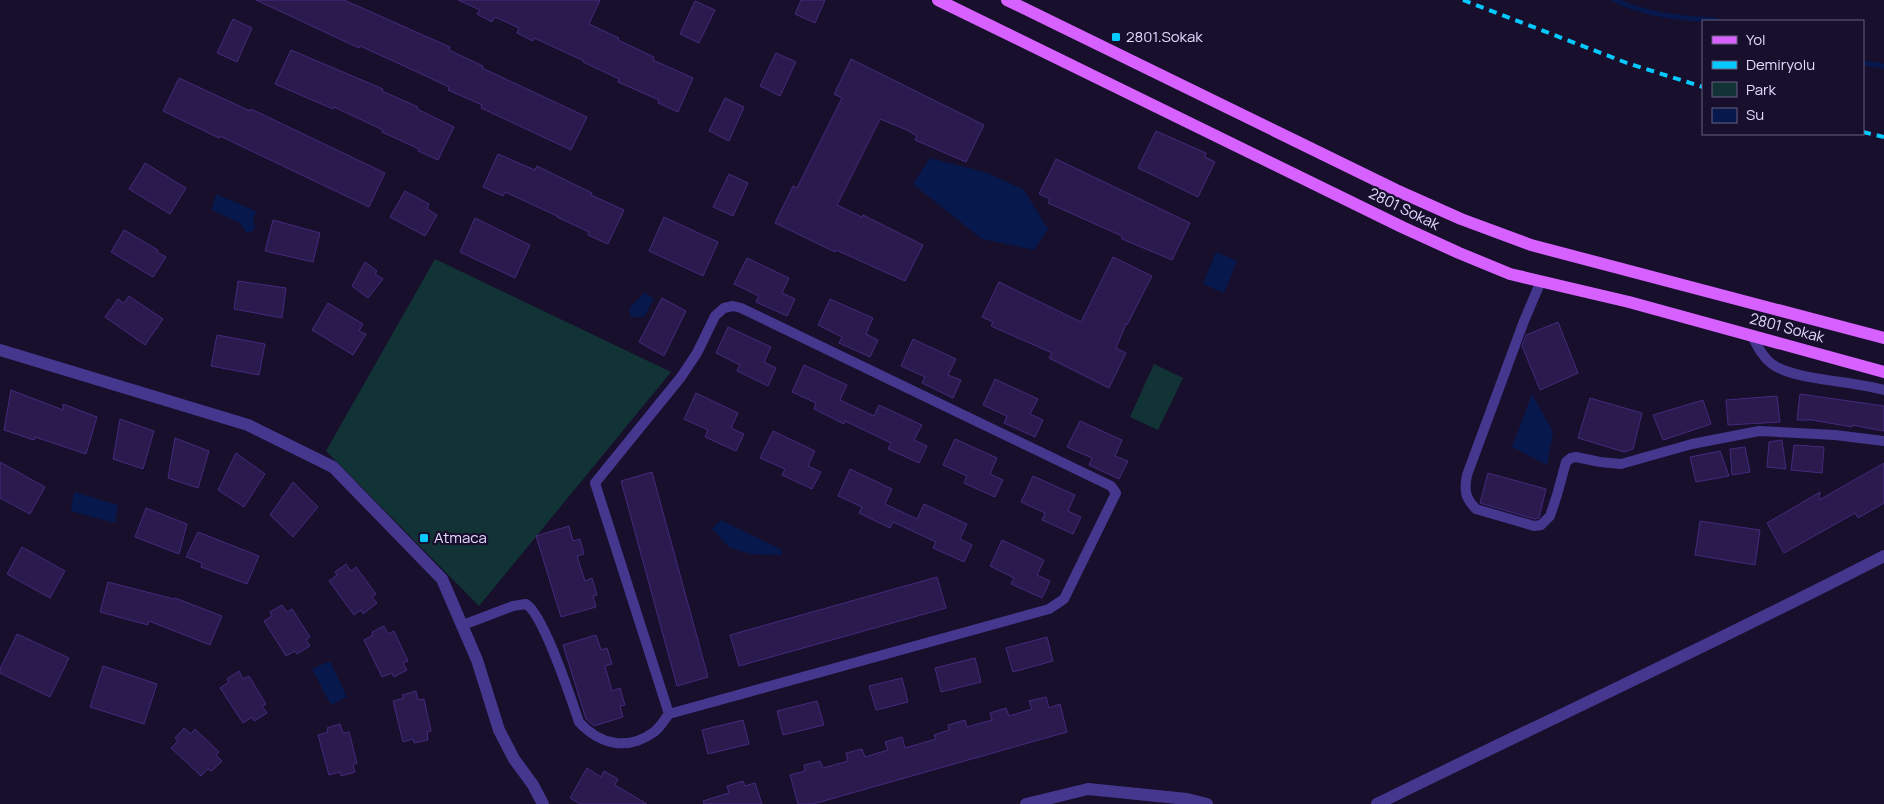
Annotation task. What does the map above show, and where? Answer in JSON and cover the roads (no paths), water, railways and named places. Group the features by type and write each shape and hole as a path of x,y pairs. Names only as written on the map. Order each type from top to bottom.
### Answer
{"main road":[{"name":"2801 Sokak","path":"938,0 1434,242 1510,274 1629,302 1884,372"},
{"name":"2801 Sokak","path":"1006,0 1396,190 1495,233 1531,245 1884,338"}],"street":[{"path":"0,350 248,425 333,467 442,579 477,660 499,730 514,759 533,785 543,804"},
{"path":"1377,804 1554,717 1772,614 1884,556"},
{"path":"1026,804 1088,789 1187,799 1207,804"}],"lane":[{"path":"1541,281 1524,320 1467,475 1464,487 1470,502 1476,509 1534,526 1541,525 1550,516 1558,495 1566,462 1576,456 1600,462 1622,464 1692,444 1759,431 1835,435 1884,441"},
{"path":"462,625 512,606 526,604 532,608 542,624 579,722 588,732 614,744 629,744 654,732 669,714 1049,609 1064,599 1116,493 1111,486 741,308 733,306 724,308 715,316 697,353 681,377 595,483 669,714"},
{"path":"1752,336 1763,355 1772,364 1791,372 1884,390"}],"water":[{"path":"930,158 988,173 1024,190 1048,229 1034,250 982,239 913,184"},
{"path":"216,194 256,211 253,222 254,230 246,232 240,223 212,210"},
{"path":"1216,252 1237,261 1224,293 1203,284"},
{"path":"644,293 654,298 644,317 631,317 629,309"},
{"path":"1532,394 1553,432 1547,465 1512,447"},
{"path":"74,492 118,505 115,523 71,511"},
{"path":"721,520 782,550 782,555 750,554 729,547 712,529"},
{"path":"330,661 347,697 331,705 312,669"}],"waterway":[{"path":"1615,0 1652,13 1690,19 1715,20"},
{"path":"1864,63 1884,66"}],"railway":[{"path":"1463,0 1627,63 1702,87"},
{"path":"1864,132 1884,137"}],"place":[{"name":"2801.Sokak","path":"1116,37"},
{"name":"Atmaca","path":"424,538"}]}
